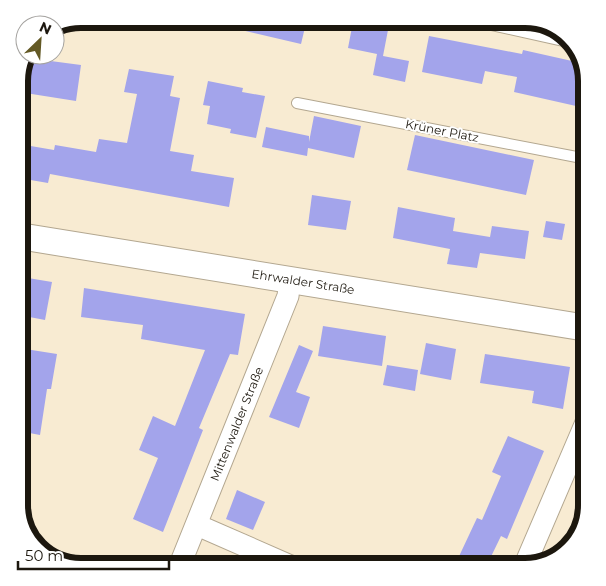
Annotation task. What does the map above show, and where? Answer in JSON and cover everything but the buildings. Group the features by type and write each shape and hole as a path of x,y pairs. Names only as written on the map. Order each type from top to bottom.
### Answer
{"street":[{"name":"Ehrwalder Straße","path":"28,237 578,327"},
{"name":"Mittenwalder Straße","path":"183,558 288,296 290,279"},
{"path":"528,558 578,441"},
{"path":"197,525 272,558"}],"lane":[{"name":"Krüner Platz","path":"297,103 578,157"}]}
